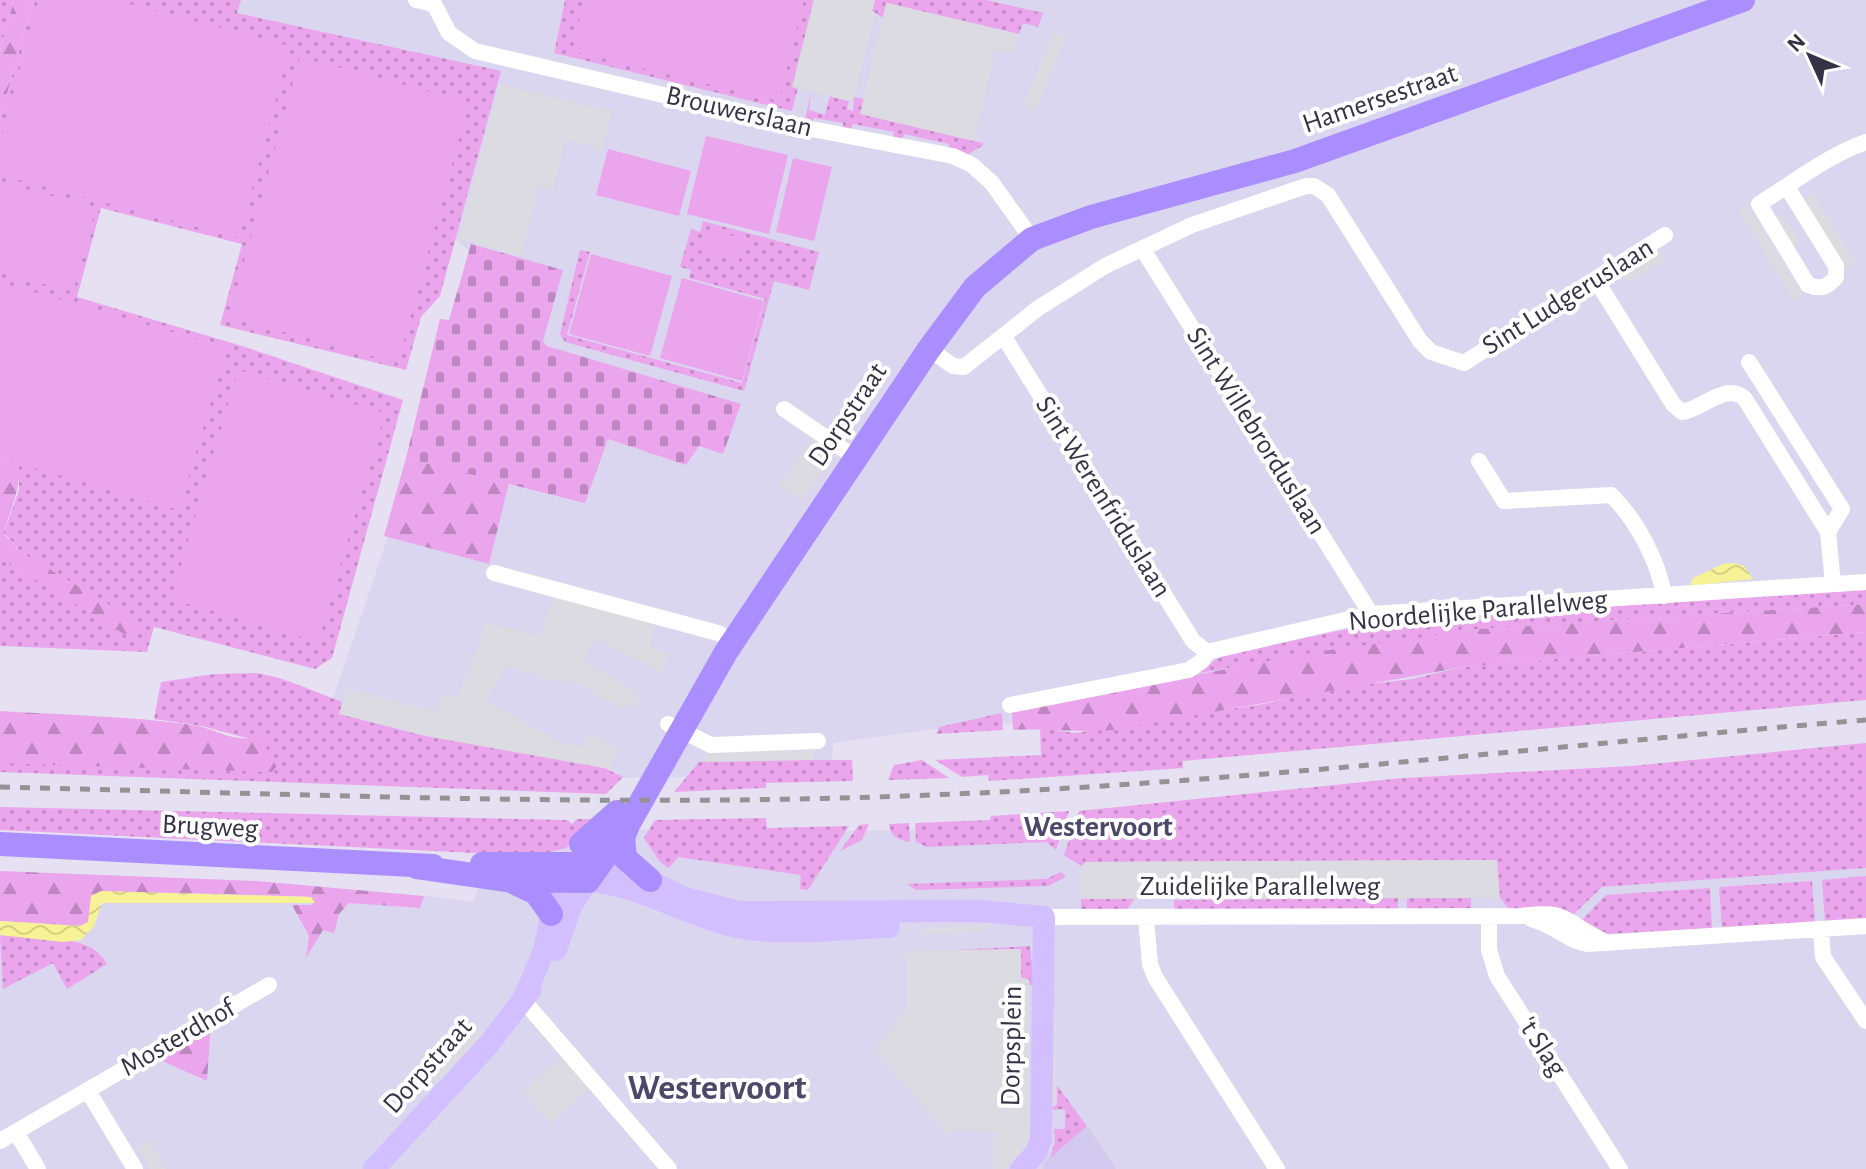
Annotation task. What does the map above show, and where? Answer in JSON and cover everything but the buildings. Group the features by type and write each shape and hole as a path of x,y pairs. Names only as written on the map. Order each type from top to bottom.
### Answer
{"main road":[{"name":"Hamersestraat","path":"1032,239 1091,217 1295,161 1743,0"},
{"name":"Dorpstraat","path":"583,873 623,817 675,728 684,698 730,647 929,349 975,287 1032,239"},
{"path":"535,862 575,848 623,817"},
{"path":"623,817 625,858 650,880"},
{"name":"Brugweg","path":"0,844 417,867 507,880 583,873"},
{"name":"Brugweg","path":"417,867 535,862 583,873"},
{"path":"507,880 536,893 551,914"}],"street":[{"name":"Brouwerslaan","path":"416,0 435,2 449,33 475,51 796,126 962,160 992,183 1032,239"},
{"path":"1787,187 1836,266 1836,277 1829,286 1817,288 1808,285 1759,204 1849,147 1866,142"},
{"name":"Sint Ludgeruslaan","path":"1142,248 1192,225 1274,195 1314,186 1328,195 1420,341 1431,352 1464,363 1665,235"},
{"path":"929,349 953,366 964,367 1066,290 1142,248"},
{"name":"Sint Willebrorduslaan","path":"1142,248 1371,614"},
{"path":"1596,280 1673,404 1682,412 1695,410 1726,392 1745,399 1828,532 1833,584"},
{"name":"Sint Werenfriduslaan","path":"1004,337 1193,641 1207,652"},
{"path":"1737,394 1753,368 1842,509 1828,532"},
{"path":"784,409 856,458"},
{"path":"1479,461 1504,501 1611,495 1651,555 1661,577 1664,596"},
{"path":"494,573 718,633 730,647"},
{"name":"Noordelijke Parallelweg","path":"1010,705 1189,670 1203,660 1207,652 1371,614 1866,582"},
{"path":"675,728 718,745 818,741"},
{"name":"Zuidelijke Parallelweg","path":"583,873 650,880 685,898 739,912 980,911 1044,917 1146,918 1521,916 1554,925 1574,941 1588,944 1602,940 1821,931 1866,926"},
{"name":"Zuidelijke Parallelweg","path":"583,873 687,912 754,929 825,931 899,927 999,915"},
{"name":"Dorpstraat","path":"523,1000 544,951 551,914 583,873"},
{"name":"Dorpstraat","path":"374,1169 489,1044 523,1000 554,956 583,873"},
{"name":"'t Slag","path":"1489,916 1489,950 1497,976 1620,1169"},
{"name":"Dorpsplein","path":"1021,1169 1036,1153 1041,1139 1044,917"},
{"path":"1146,918 1150,964 1155,977 1277,1169"},
{"path":"1821,931 1823,957 1866,1021"},
{"name":"Mosterdhof","path":"0,1141 269,985"},
{"path":"523,1000 669,1169"},
{"name":"Mosterdhof","path":"88,1091 135,1169"},
{"path":"16,1132 38,1169"}],"shaded area":[{"path":"173,0 1866,0 1866,624 1049,721 948,727 834,743 830,766 696,777 540,779 309,769 394,519 473,254"},
{"path":"814,0 875,0 872,11 875,12 854,97 849,101 792,87"},
{"path":"886,3 1019,34 1014,53 995,50 974,141 860,114"},
{"path":"1054,33 1066,38 1035,111 1023,106"},
{"path":"499,84 612,111 602,149 565,140 553,189 539,186 521,256 459,239"},
{"path":"1813,193 1856,263 1846,269 1803,199"},
{"path":"1747,205 1803,295 1794,301 1738,210"},
{"path":"1782,213 1800,242 1792,247 1774,217"},
{"path":"1661,249 1667,259 1628,283 1622,273"},
{"path":"815,435 835,451 803,500 780,486"},
{"path":"552,596 655,624 650,648 671,654 660,672 596,638 583,660 638,693 636,696 642,700 636,709 627,704 623,710 571,679 567,685 555,678 552,683 530,671 528,674 507,665 486,701 567,746 571,742 582,748 591,734 619,751 609,769 426,736 339,714 347,689 436,711 440,694 457,697 478,650 485,622 542,636"},
{"path":"813,750 813,760 705,762 705,751"},
{"path":"1866,778 1866,1169 0,1169 0,934 78,936 101,898 427,896 473,902 496,845 582,822 687,835 1025,827 1624,803"},
{"path":"1497,860 1500,898 1081,899 1081,866 1086,862"},
{"path":"992,924 984,931 926,935 918,929"},
{"path":"1021,949 1021,979 1029,979 1032,1132 1028,1145 1006,1169 993,1169 994,1132 954,1130 948,1135 874,1049 907,1011 907,959 904,951"},
{"path":"1048,1021 1056,1021 1057,1104 1049,1110"},
{"path":"474,1029 486,1033 437,1088 432,1076"},
{"path":"562,1057 590,1088 551,1123 523,1091"},
{"path":"1087,1126 1116,1169 1043,1169 1044,1163"},
{"path":"149,1140 166,1169 150,1169 137,1147"}],"green space":[{"path":"0,0 14,0 0,50"},
{"path":"14,0 33,0 0,119 0,50"},
{"path":"33,0 241,0 237,13 501,71 440,296 421,317 406,370 220,325 242,244 101,208 77,297 242,346 403,400 332,658 315,669 154,627 147,652 0,646 0,558 129,636 21,552 4,533 19,490 19,466 0,460 0,119"},
{"path":"38,0 115,0 290,46 239,238 0,175 0,143"},
{"path":"565,0 814,0 793,87 798,88 792,111 554,53"},
{"path":"584,0 804,0 779,101 572,51"},
{"path":"875,0 986,0 1043,13 1038,27 1023,23 1019,34 887,3 883,18 872,11"},
{"path":"300,57 469,102 398,363 229,317"},
{"path":"811,92 809,110 825,115 830,96 849,101 847,109 853,111 854,97 864,99 861,114 983,143 967,155 949,149 949,144 904,134 902,140 893,138 894,132 853,124 851,130 843,128 843,123 814,118 812,123 805,120"},
{"path":"706,136 788,155 769,234 687,214"},
{"path":"608,149 691,171 679,216 596,195"},
{"path":"793,158 832,167 814,241 776,232"},
{"path":"0,182 96,208 73,292 0,272"},
{"path":"703,221 819,252 809,290 774,281 744,391 565,342 560,334 580,250 590,252 567,335 742,383 765,299 689,278 691,270 680,267 691,229 700,232"},
{"path":"705,229 745,239 739,261 700,251"},
{"path":"471,244 563,270 543,341 547,346 741,404 723,454 699,446 686,465 608,439 585,503 406,458 440,319 449,320"},
{"path":"591,254 672,276 650,356 569,334"},
{"path":"682,278 764,301 742,381 660,358"},
{"path":"0,282 227,348 179,510 0,458"},
{"path":"238,370 385,413 318,642 171,599"},
{"path":"406,458 509,483 489,564 384,536"},
{"path":"0,460 19,465 17,491 4,534 21,552 138,622 129,637 0,558"},
{"path":"1866,590 1866,604 1480,629 1198,673 1221,656 1385,621"},
{"path":"1866,604 1866,632 1463,667 1113,730 1013,730 1012,710 1315,652 1480,629"},
{"path":"1866,632 1866,700 1183,761 1183,768 989,781 988,775 962,777 935,760 1041,755 1040,728 1075,733 1263,704 1340,687 1412,679 1463,667"},
{"path":"256,673 289,681 342,702 340,714 426,736 598,765 623,777 606,794 0,772 0,763 250,739 202,726 154,719 161,682 214,674"},
{"path":"0,711 145,720 193,725 234,737 259,736 277,766 272,772 0,763"},
{"path":"1002,713 1003,730 936,734 939,727"},
{"path":"1866,743 1866,868 1602,887 1572,916 1508,908 1497,894 1497,860 1087,862 1081,872 1081,866 1064,855 1079,811 1403,778 1631,766"},
{"path":"852,760 853,781 766,783 766,788 674,792 699,762"},
{"path":"922,760 949,778 888,780 894,765"},
{"path":"0,807 567,820 572,824 577,819 601,819 566,848 535,856 0,830"},
{"path":"1069,811 1056,850 1046,842 927,847 916,842 915,823 990,820 991,816"},
{"path":"766,818 767,828 849,826 808,890 800,889 801,875 678,857 669,868 660,862 644,838 655,820"},
{"path":"909,823 910,842 895,837 891,832 889,824"},
{"path":"869,824 862,840 840,851 859,825"},
{"path":"0,871 257,881 424,896 420,908 349,903 339,914 334,933 323,930 306,958 309,936 292,905 313,905 311,897 181,893 91,903 88,923 79,926 0,921"},
{"path":"1061,872 1066,877 1048,886 916,890 907,884 1046,879"},
{"path":"1866,876 1866,918 1825,922 1822,880"},
{"path":"1812,881 1815,922 1722,928 1719,887"},
{"path":"1471,886 1471,908 1407,909 1407,898 1464,897"},
{"path":"1081,887 1140,891 1126,911 1081,910"},
{"path":"1710,888 1712,928 1605,934 1581,921 1606,895"},
{"path":"1398,898 1398,909 1174,911 1174,900"},
{"path":"0,935 75,942 99,953 107,964 67,989 53,963 3,989"},
{"path":"1030,946 1034,985 1029,985 1028,979 918,952"},
{"path":"211,1024 207,1081 153,1057"},
{"path":"1056,1084 1087,1126 1050,1158 1055,1142 1054,1129 1065,1129 1065,1109 1049,1110 1057,1104"}],"water":[{"path":"1723,564 1744,566 1753,579 1690,586 1693,578"},
{"path":"101,891 311,897 315,903 102,903 94,926 81,940 63,942 0,935 0,921 80,926 88,922 91,896"}],"railway":[{"path":"0,787 581,800 930,795 1281,773 1866,720"}],"district":[{"name":"Westervoort","path":"1098,827"},
{"name":"Westervoort","path":"717,1088"}]}
